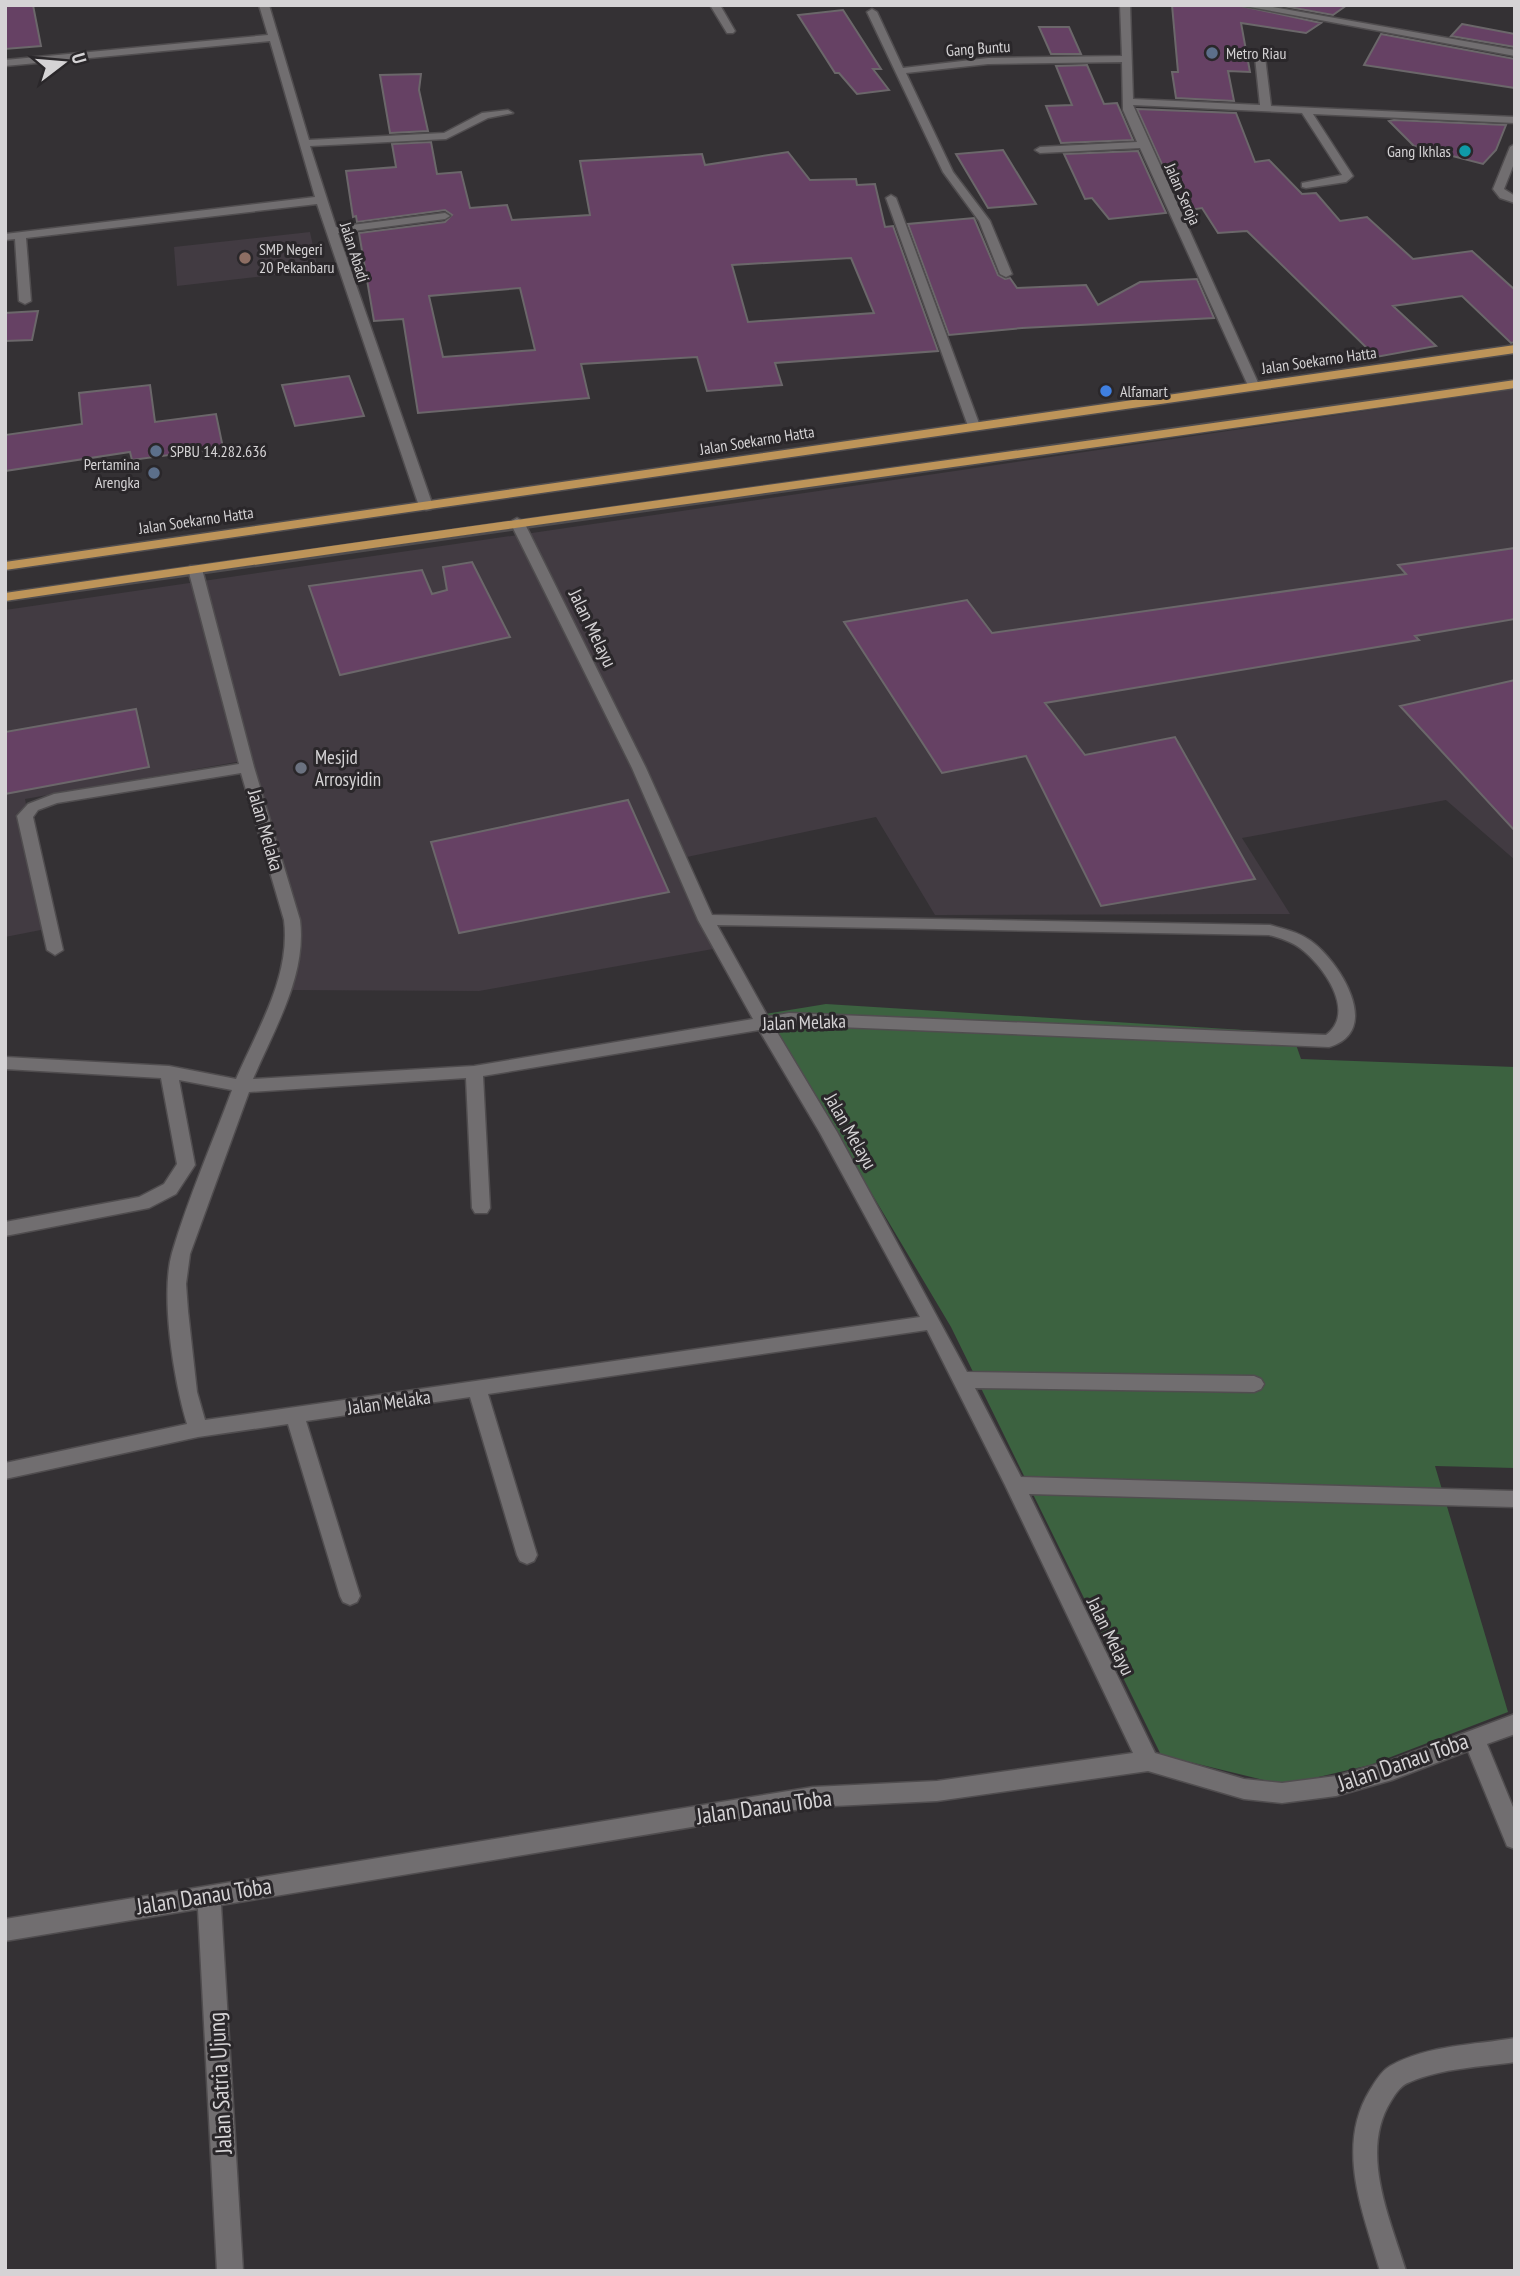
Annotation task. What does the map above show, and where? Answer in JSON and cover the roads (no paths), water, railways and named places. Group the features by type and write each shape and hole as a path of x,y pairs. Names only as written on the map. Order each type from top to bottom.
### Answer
{"main road":[{"name":"Jalan Soekarno Hatta","path":"5,566 1515,349"},
{"path":"5,597 517,522 889,474 1515,384"}],"street":[{"name":"Jalan Abadi","path":"264,5 271,38 331,231 426,506"},
{"path":"715,5 730,32"},
{"name":"Jalan Seroja","path":"1125,5 1127,102 1132,121 1254,387"},
{"path":"1244,5 1515,53"},
{"path":"872,12 948,172 984,220 1006,274"},
{"path":"5,64 271,38"},
{"path":"1260,57 1266,109"},
{"name":"Gang Buntu","path":"900,71 988,61 1125,59"},
{"path":"1127,102 1515,120"},
{"path":"1305,110 1348,176 1342,180 1306,185"},
{"path":"303,143 446,136 486,115 508,113"},
{"path":"1040,150 1144,145"},
{"path":"1515,147 1498,189 1504,196 1515,200"},
{"path":"891,198 974,426"},
{"path":"5,237 321,200"},
{"path":"331,231 445,216"},
{"path":"20,235 25,301"},
{"name":"Jalan Melayu","path":"517,522 639,768 706,920 762,1022 828,1132 932,1322 1015,1485 1148,1761"},
{"name":"Jalan Melaka","path":"195,569 247,767 292,920 295,943 292,967 242,1086 181,1254 178,1274 179,1311 187,1392 198,1429 932,1322"},
{"path":"55,950 25,816 33,807 54,799 247,767"},
{"name":"Jalan Melaka","path":"242,1086 474,1072 762,1022 810,1018 1329,1041 1342,1031 1348,1012 1336,976 1318,956 1297,939 1270,930 706,920"},
{"path":"5,1063 169,1072 242,1086"},
{"path":"5,1228 143,1203 170,1189 186,1165 169,1072"},
{"path":"474,1072 481,1208"},
{"path":"962,1380 1254,1384"},
{"path":"477,1389 527,1555"},
{"path":"295,1416 350,1596"},
{"path":"5,1471 198,1429"},
{"path":"1015,1485 1515,1499"},
{"name":"Jalan Danau Toba","path":"5,1930 813,1797 937,1791 1148,1761 1244,1789 1282,1793 1347,1783 1392,1770 1515,1724"},
{"path":"1473,1738 1515,1839"},
{"name":"Jalan Satria Ujung","path":"209,1895 230,2271"},
{"path":"1393,2271 1367,2173 1365,2131 1378,2097 1395,2076 1416,2067 1515,2050"}],"place":[{"name":"Metro Riau","path":"1212,53"},
{"name":"Gang Ikhlas","path":"1465,151"},
{"name":"SMP Negeri 20 Pekanbaru","path":"245,258"},
{"name":"Alfamart","path":"1106,391"},
{"name":"SPBU 14.282.636","path":"156,451"},
{"name":"Pertamina Arengka","path":"154,473"},
{"name":"Mesjid Arrosyidin","path":"301,768"}]}
